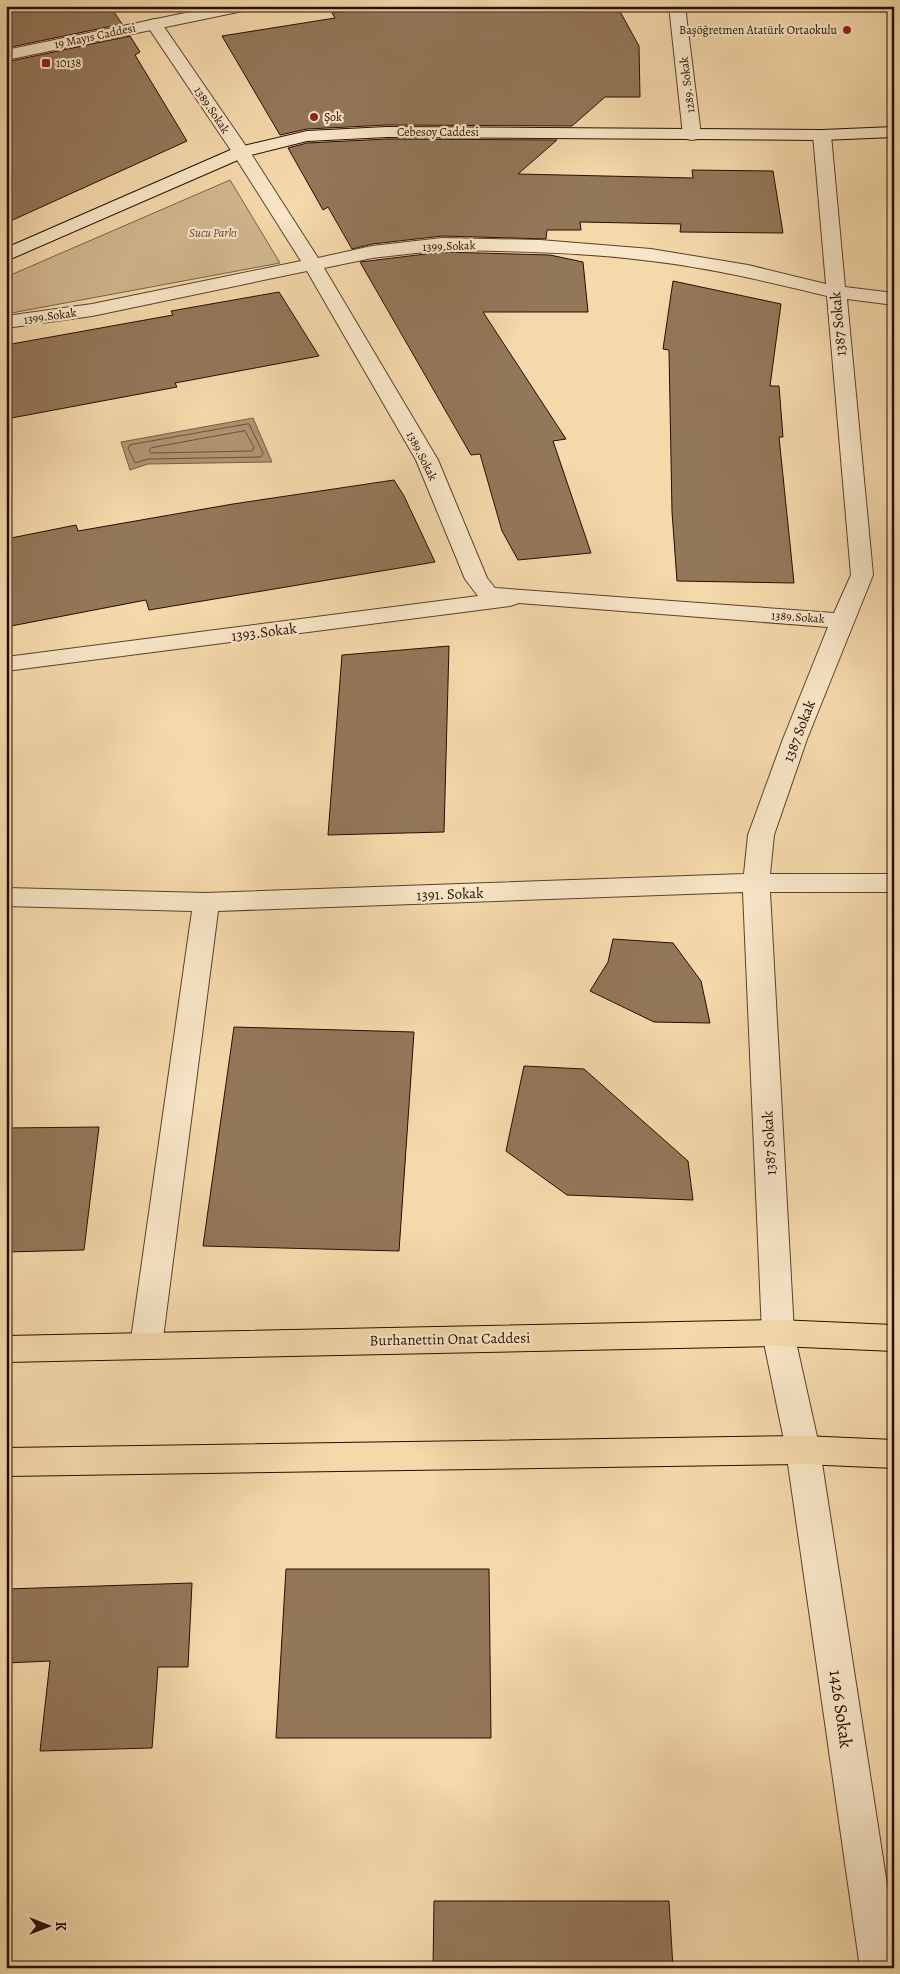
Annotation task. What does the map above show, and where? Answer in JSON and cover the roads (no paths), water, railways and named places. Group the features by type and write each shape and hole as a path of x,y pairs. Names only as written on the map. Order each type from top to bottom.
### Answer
{"main road":[{"name":"Burhanettin Onat Caddesi","path":"6,1348 778,1333 894,1338"},
{"path":"6,1462 802,1450 894,1454"}],"street":[{"name":"19 Mayıs Caddesi","path":"6,55 243,6"},
{"name":"1289. Sokak","path":"677,6 692,135"},
{"name":"1389.Sokak","path":"154,24 241,152 312,263 427,460 476,579 488,594 842,621"},
{"name":"Cebesoy Caddesi","path":"6,255 241,152 307,136 351,133 559,132 822,135 894,132"},
{"name":"1387 Sokak","path":"802,1450 778,1333 756,884 761,834 842,621 862,575 822,135"},
{"name":"1399.Sokak","path":"6,322 92,310 372,252 442,244 540,246 651,255 748,271 835,292 894,299"},
{"name":"1393.Sokak","path":"6,664 521,598"},
{"name":"1391. Sokak","path":"6,897 206,902 756,884 894,883"},
{"path":"146,1346 206,902"},
{"name":"1426 Sokak","path":"802,1450 880,1968"}],"water":[{"path":"253,418 272,462 148,464 130,470 121,442"}],"place":[{"name":"Başöğretmen Atatürk Ortaokulu","path":"847,30"},
{"name":"10138","path":"46,63"},
{"name":"Şok","path":"314,117"}],"park label":[{"name":"Sucu Parkı","path":"213,233"}]}
